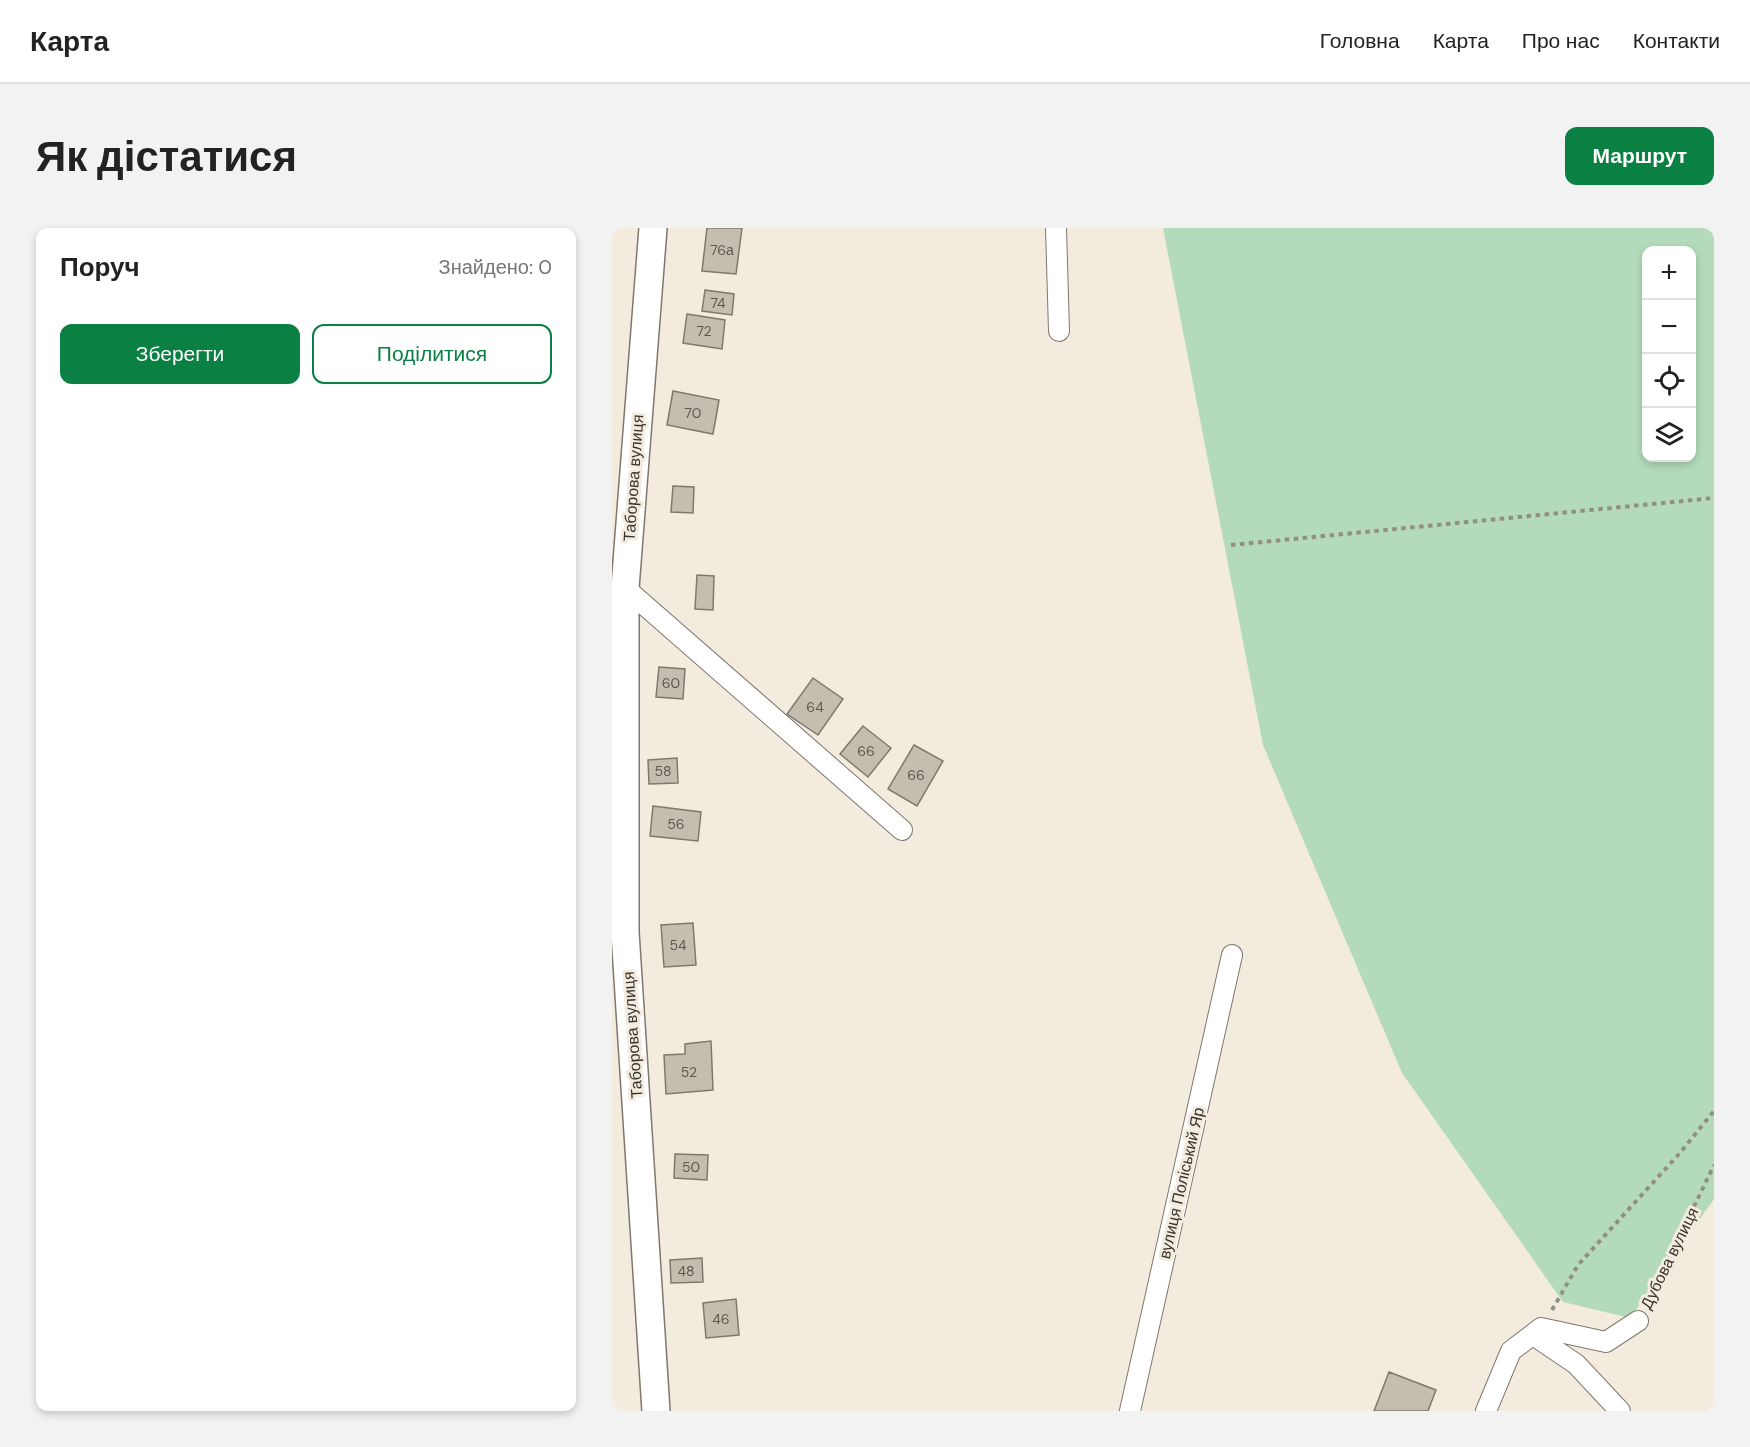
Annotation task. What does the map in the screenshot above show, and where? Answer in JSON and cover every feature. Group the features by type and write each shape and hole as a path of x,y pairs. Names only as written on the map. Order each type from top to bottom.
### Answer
{"street":[{"name":"Таборова вулиця","path":"653,228 625,588 618,932 656,1411"},
{"path":"1056,228 1059,331"},
{"path":"625,588 902,830"},
{"name":"вулиця Поліський Яр","path":"1130,1411 1232,955"},
{"name":"Дубова вулиця","path":"1537,1331 1605,1342 1638,1321"},
{"path":"1486,1411 1511,1352 1537,1331 1576,1364 1620,1411"}],"path":[{"path":"1231,545 1714,498"},
{"path":"1537,1331 1578,1264 1679,1155 1714,1111"},
{"name":"Дубова вулиця","path":"1638,1321 1714,1165"}],"green space":[{"path":"1163,228 1714,228 1714,1199 1630,1318 1563,1302 1402,1073 1263,745"}],"building":[{"path":"707,228 742,228 736,274 702,271"},
{"path":"705,290 734,294 732,315 702,311"},
{"path":"687,314 725,320 722,349 683,343"},
{"path":"673,391 719,400 713,434 667,425"},
{"path":"673,486 694,487 693,513 671,512"},
{"path":"697,575 714,576 713,610 695,609"},
{"path":"659,667 685,669 683,699 656,697"},
{"path":"813,678 843,699 818,735 787,714"},
{"path":"863,726 891,748 868,777 840,754"},
{"path":"914,745 943,761 917,806 888,789"},
{"path":"677,758 678,783 649,784 648,760"},
{"path":"653,806 701,812 698,841 650,836"},
{"path":"693,923 696,965 664,967 661,925"},
{"path":"711,1041 713,1090 666,1094 664,1055 685,1054 685,1044"},
{"path":"675,1154 708,1155 707,1180 674,1178"},
{"path":"702,1258 703,1282 671,1283 670,1260"},
{"path":"736,1299 739,1335 706,1338 703,1303"},
{"path":"1389,1372 1436,1390 1428,1411 1374,1411"}]}
